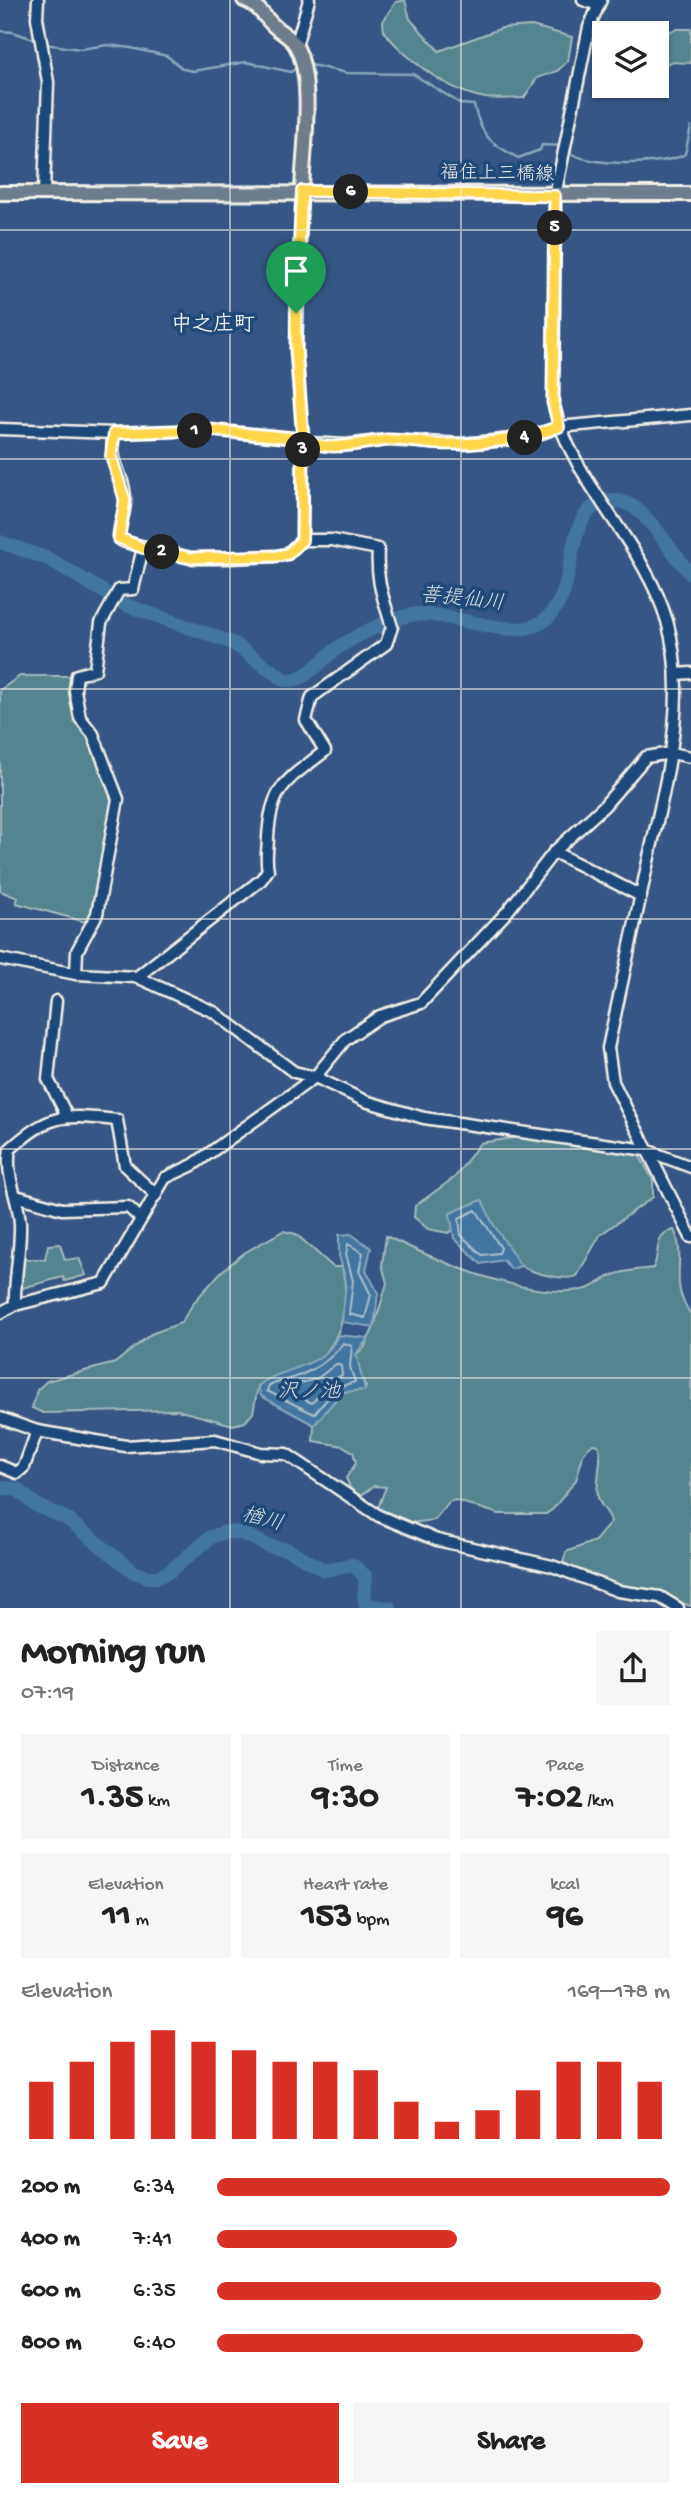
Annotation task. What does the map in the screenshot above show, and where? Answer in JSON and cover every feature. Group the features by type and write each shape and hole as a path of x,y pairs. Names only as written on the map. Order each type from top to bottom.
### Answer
{"main road":[{"path":"244,0 255,4 273,26 290,37 296,46 305,84 302,191"},
{"name":"福住上三橋線","path":"0,193 302,191 555,196 691,194"}],"street":[{"path":"38,0 37,18 48,82 44,192"},
{"path":"296,46 309,0"},
{"path":"583,0 600,2 589,27 555,196 553,402 559,427 577,465 646,568 667,622 676,674 671,753 608,1048 613,1082 691,1237"},
{"path":"114,433 111,456 125,500 119,538 143,548 191,558 277,556 288,554 302,540 303,439 296,349 302,191"},
{"path":"0,429 114,433 209,430 346,445 387,440 463,444 530,437 559,427 691,415"},
{"path":"137,977 261,880 268,870 265,859 269,818 280,786 326,751 306,720 312,698 386,644 392,627 382,604 378,583 378,550 331,540 302,540"},
{"path":"76,974 77,951 97,914 118,799 93,734 80,718 75,690 77,675 95,670 103,615 119,590 133,589 143,548"},
{"path":"676,674 691,673"},
{"path":"0,1313 15,1305 104,1283 164,1178 192,1165 315,1077 346,1039 380,1016 421,1003 507,912 554,852 604,806 646,757 671,753 691,757"},
{"path":"554,852 641,896"},
{"path":"0,959 76,974 137,977 214,1012 294,1072 315,1077 365,1101 424,1118 646,1150 691,1167"},
{"path":"56,1001 48,1079 67,1116"},
{"path":"15,1305 14,1278 20,1226 16,1196 4,1165 10,1149 30,1131 52,1119 67,1116 117,1120 125,1166 156,1195"},
{"path":"16,1196 62,1209 128,1207 141,1219"},
{"path":"0,1418 37,1431 127,1446 215,1440 261,1453 286,1454 379,1517 438,1540 552,1566 618,1591 660,1597 678,1608"},
{"path":"0,1466 17,1473 24,1467 37,1431"}],"green space":[{"path":"405,0 410,19 439,51 502,28 532,26 572,37 568,61 557,71 537,78 524,98 490,99 457,89 429,73 384,32 383,21 396,2"},
{"path":"691,29 691,63 669,63 669,32"},
{"path":"20,676 71,676 70,703 80,718 113,793 93,911 86,922 16,903 18,898 0,891 0,690"},
{"path":"520,1137 638,1153 653,1180 653,1197 600,1235 577,1276 564,1278 547,1275 519,1264 493,1225 482,1200 450,1213 453,1230 448,1233 428,1229 414,1217 415,1206 455,1177 480,1143"},
{"path":"674,1230 679,1251 680,1292 691,1314 691,1606 648,1591 619,1587 563,1563 566,1552 595,1541 611,1522 598,1497 598,1445 593,1444 584,1452 576,1480 546,1514 499,1514 455,1500 449,1502 434,1520 411,1523 377,1510 386,1487 374,1486 359,1497 353,1494 346,1478 356,1463 353,1452 343,1446 313,1441 314,1425 342,1392 364,1390 366,1387 357,1366 356,1354 364,1348 374,1327 387,1283 382,1265 386,1236 481,1276 533,1289 558,1291 586,1289 616,1274 653,1268 660,1240 667,1232"},
{"path":"283,1231 296,1234 333,1267 342,1267 345,1294 342,1321 331,1346 323,1356 312,1364 271,1378 258,1386 253,1413 245,1422 233,1425 177,1410 43,1413 32,1408 37,1390 47,1381 115,1363 151,1334 181,1323 194,1302 221,1272 244,1253"},
{"path":"60,1244 65,1260 79,1258 86,1275 65,1281 63,1277 15,1290 18,1259 45,1259 48,1245"}],"water":[{"path":"482,1200 492,1222 521,1266 511,1269 503,1260 481,1264 454,1238 450,1213"},
{"path":"351,1234 371,1248 366,1270 378,1293 374,1327 342,1322 346,1282 339,1255 339,1235"},
{"name":"沢ノ池","path":"338,1335 368,1338 356,1354 365,1390 342,1392 314,1425 261,1396 258,1386 323,1355"}],"waterway":[{"path":"0,31 13,32 39,41"},
{"path":"45,44 80,49 108,45 131,48 167,56 183,69 193,71 246,62 291,72 299,66"},
{"path":"307,64 347,73 413,74 461,104 474,105 488,138 518,158 540,150 542,145 563,146"},
{"path":"568,151 590,160 607,162 662,161 685,154 691,127"},
{"name":"菩提仙川","path":"0,542 49,559 126,605 233,643 285,680 294,680 309,673 335,650 358,636 410,615 442,616 500,628 533,626 548,617 560,599 581,523 588,512 598,504 619,501 637,509 691,574"},
{"name":"楢川","path":"0,1487 18,1490 36,1505 67,1519 134,1572 148,1577 158,1577 170,1571 211,1537 225,1532 242,1533 268,1546 289,1550 324,1570 353,1565 366,1577 366,1605 390,1608"}],"district":[{"name":"中之庄町","path":"213,326"}],"route":[{"path":"296,313 302,191 555,196 553,402 559,427 530,437 463,444 387,440 346,445 310,443 303,439 302,540 288,554 191,558 143,548 119,538 125,500 111,456 114,433 209,430 303,439 296,313"}]}
